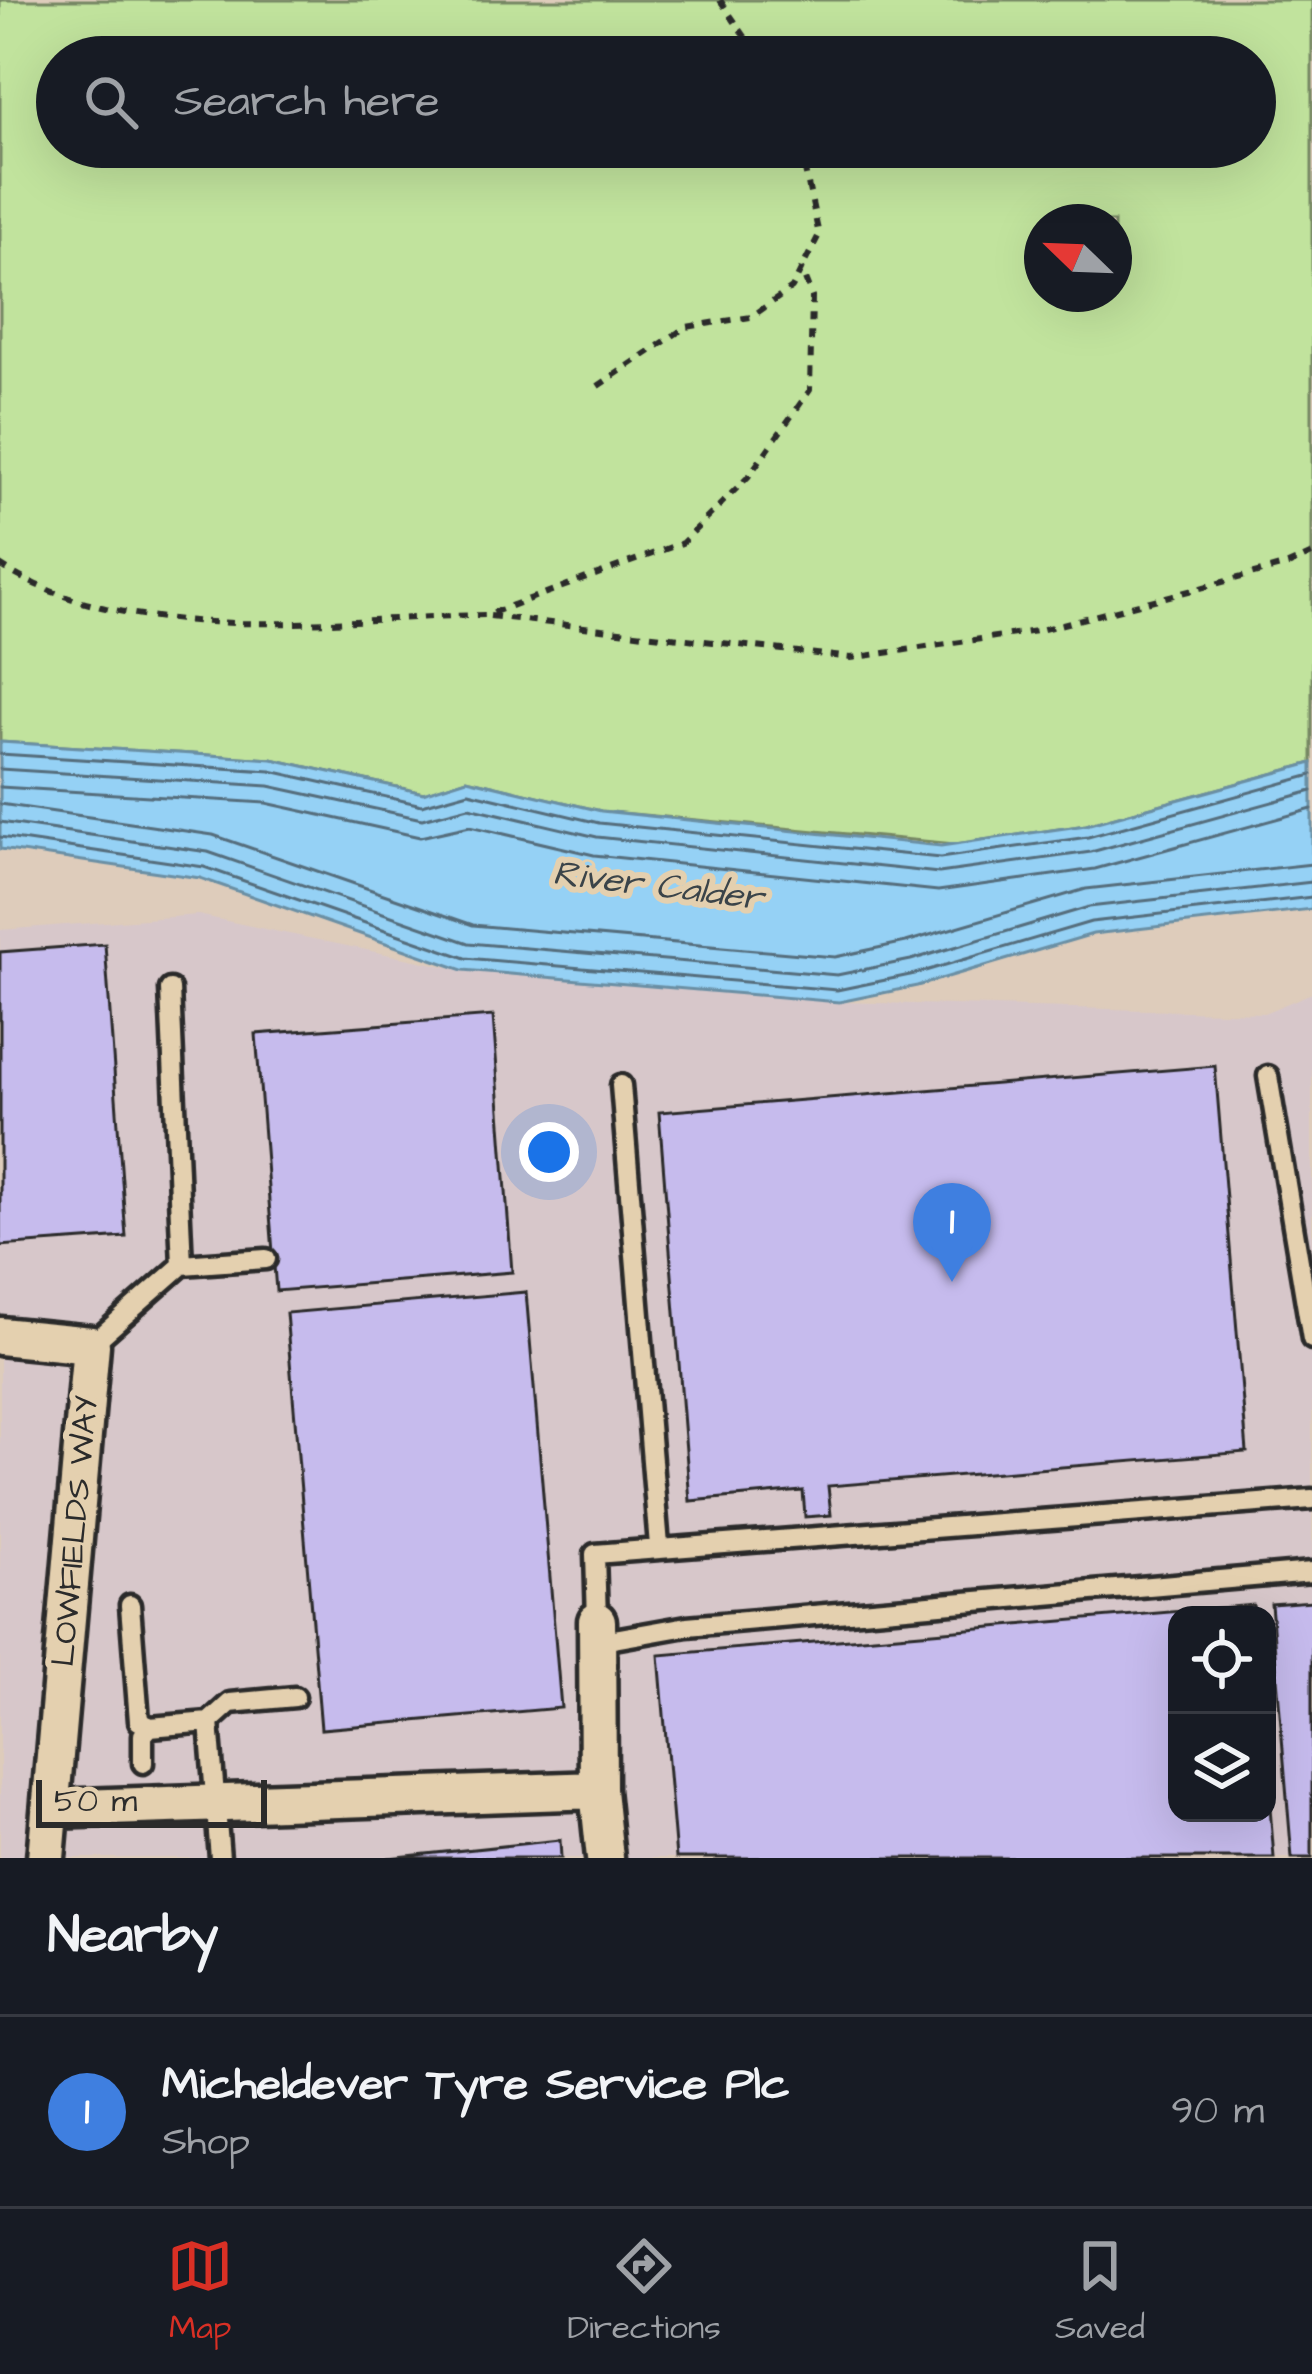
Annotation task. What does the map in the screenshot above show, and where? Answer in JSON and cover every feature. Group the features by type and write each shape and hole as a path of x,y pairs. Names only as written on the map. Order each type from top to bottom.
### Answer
{"street":[{"path":"0,1336 91,1345"},
{"name":"LOWFIELDS WAY","path":"46,1858 91,1345"},
{"path":"597,1631 598,1790 605,1858"},
{"path":"52,1809 598,1790"}],"lane":[{"path":"170,989 182,1264"},
{"path":"1268,1076 1312,1339"},
{"path":"621,1084 659,1546"},
{"path":"91,1345 182,1264 266,1259"},
{"path":"1312,1498 595,1554 597,1631 1312,1572"},
{"path":"130,1605 140,1721 150,1727 208,1722 230,1703 295,1696"},
{"path":"208,1722 220,1858"},
{"path":"143,1763 143,1735 150,1727"}],"path":[{"path":"720,0 745,36"},
{"path":"598,386 686,327 751,317 792,288 819,235 805,168"},
{"path":"486,615 682,542 748,477 810,390 812,297 802,268"},
{"path":"0,565 31,585 172,622 486,615 851,658 1036,631 1288,565 1312,554"}],"shaded area":[{"path":"198,915 463,970 839,1002 1264,1013 1312,993 1312,1858 0,1858 0,930"}],"green space":[{"path":"0,0 1312,0 1312,763 1086,825 955,844 601,811 467,779 424,793 272,759 0,742"}],"water":[{"name":"River Calder","path":"0,742 272,759 423,793 467,779 601,811 941,846 1086,825 1312,763 1312,909 1093,934 917,986 839,1002 463,970 200,878 0,849"}],"building":[{"path":"105,944 126,1237 0,1246 0,952"},
{"path":"493,1016 512,1272 276,1291 256,1034"},
{"path":"1215,1066 1247,1452 828,1486 831,1515 805,1517 803,1491 690,1501 659,1112"},
{"path":"526,1292 561,1708 321,1729 286,1313"},
{"path":"1312,1601 1312,1858 1292,1858 1276,1664 1276,1606 1271,1604"},
{"path":"1168,1612 1168,1822 1271,1822 1274,1858 676,1858 659,1655"},
{"path":"560,1840 561,1858 388,1858"}],"place":[{"name":"Micheldever Tyre Service Plc","path":"952,1282"}]}
